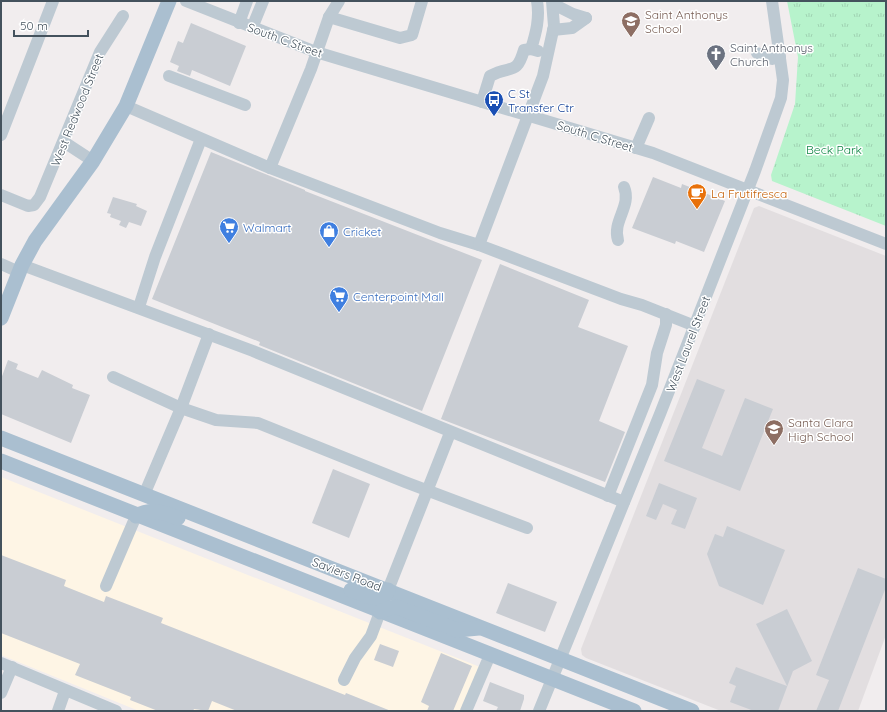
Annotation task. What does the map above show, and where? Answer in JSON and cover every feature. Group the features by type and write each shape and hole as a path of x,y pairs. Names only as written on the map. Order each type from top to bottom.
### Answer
{"main road":[{"path":"1,318 21,268 35,241 93,161 126,106 169,1"},
{"name":"Saviers Road","path":"1,438 692,711"},
{"name":"Saviers Road","path":"1,461 216,548 634,711"},
{"path":"59,484 82,484 117,498 133,500 144,494"},
{"path":"136,516 144,511 164,513 220,535 250,536"},
{"path":"216,548 239,546 370,597 379,598 385,596 388,590"},
{"path":"380,612 389,608 397,607 457,630 482,628"}],"street":[{"path":"1,135 53,1"},
{"name":"South C Street","path":"186,1 316,52 636,148 748,189 886,244"},
{"path":"240,23 247,1"},
{"path":"252,28 263,1"},
{"path":"270,168 329,17 340,1"},
{"path":"329,17 400,38 412,35 422,1"},
{"path":"531,49 536,35 539,12 538,1"},
{"name":"West Laurel Street","path":"539,711 695,326 748,189 781,98 783,80 772,1"},
{"path":"479,245 529,116 548,56 553,30 552,3 573,14 586,18 572,28 553,30"},
{"name":"West Redwood Street","path":"1,195 28,206 34,205 40,198 100,52 123,16"},
{"path":"482,102 490,76 499,71 515,69 520,64 524,50 531,49 548,56"},
{"path":"757,53 772,59 780,57"},
{"path":"169,76 245,105"},
{"path":"126,106 270,168 440,233 460,238 621,299 644,305 695,326"},
{"path":"636,148 649,118"},
{"path":"138,308 155,257 201,139"},
{"path":"64,142 93,161"},
{"path":"618,240 616,231 626,203 627,194 624,187"},
{"path":"1,264 21,268 209,334 450,433 624,502"},
{"path":"608,496 652,385 657,353 666,325 666,314"},
{"path":"144,494 209,334"},
{"path":"113,377 180,408 216,420 258,423 428,491 527,528"},
{"path":"388,590 450,433"},
{"path":"106,586 136,516"},
{"path":"344,680 355,658 371,636 380,612"},
{"path":"466,711 490,655"},
{"path":"1,694 6,665 65,691 116,711"},
{"path":"58,711 65,691"}],"shaded area":[{"name":"Santa Clara High School","path":"759,206 886,256 886,635 858,711 721,711 586,658 582,655 581,649 754,208"},
{"path":"1,477 480,667 464,711 139,711 1,655"}],"green space":[{"name":"Beck Park","path":"787,1 886,1 886,226 772,181 771,175 795,104 798,57"}],"building":[{"path":"191,23 246,46 230,86 192,70 190,76 177,71 179,66 170,62 178,41 183,43"},
{"path":"211,152 305,191 482,260 422,411 259,345 260,342 152,299"},
{"path":"653,177 681,188 682,184 725,201 704,252 676,241 675,244 632,228"},
{"path":"113,197 137,204 136,206 147,211 141,226 129,222 126,228 119,225 121,221 110,217 111,214 107,213"},
{"path":"500,264 589,300 578,327 628,346 599,421 625,432 605,482 441,419"},
{"path":"8,360 18,364 16,369 38,378 42,370 73,385 72,388 90,395 71,443 1,414 1,379"},
{"path":"697,379 725,390 702,448 722,456 745,398 773,409 740,491 664,461"},
{"path":"333,469 370,484 349,538 312,523"},
{"path":"659,483 697,498 685,529 671,524 677,510 663,504 656,520 646,516"},
{"path":"727,526 785,550 763,605 719,586 707,554 715,534 723,537"},
{"path":"1,555 66,580 64,586 104,602 106,596 163,618 161,623 345,695 346,693 391,711 237,711 212,701 208,711 194,709 193,711 158,711 130,700 131,697 75,675 80,664 1,633"},
{"path":"858,568 886,579 886,587 838,711 816,711 829,680 816,675"},
{"path":"508,583 557,602 545,632 496,613"},
{"path":"787,609 812,661 793,671 778,711 754,711 730,702 736,686 729,683 736,667 787,686 756,624"},
{"path":"380,644 399,651 393,667 374,660"},
{"path":"441,653 472,666 453,711 427,711 429,706 421,702"},
{"path":"490,682 524,695 520,711 496,711 498,707 483,701"}],"place":[{"name":"Saint Anthonys School","path":"631,38"},
{"name":"Saint Anthonys Church","path":"716,71"},
{"name":"C St Transfer Ctr","path":"494,117"},
{"name":"La Frutifresca","path":"697,210"},
{"name":"Walmart","path":"229,244"},
{"name":"Cricket","path":"329,248"},
{"name":"Centerpoint Mall","path":"339,313"},
{"name":"Santa Clara High School","path":"774,446"}]}
